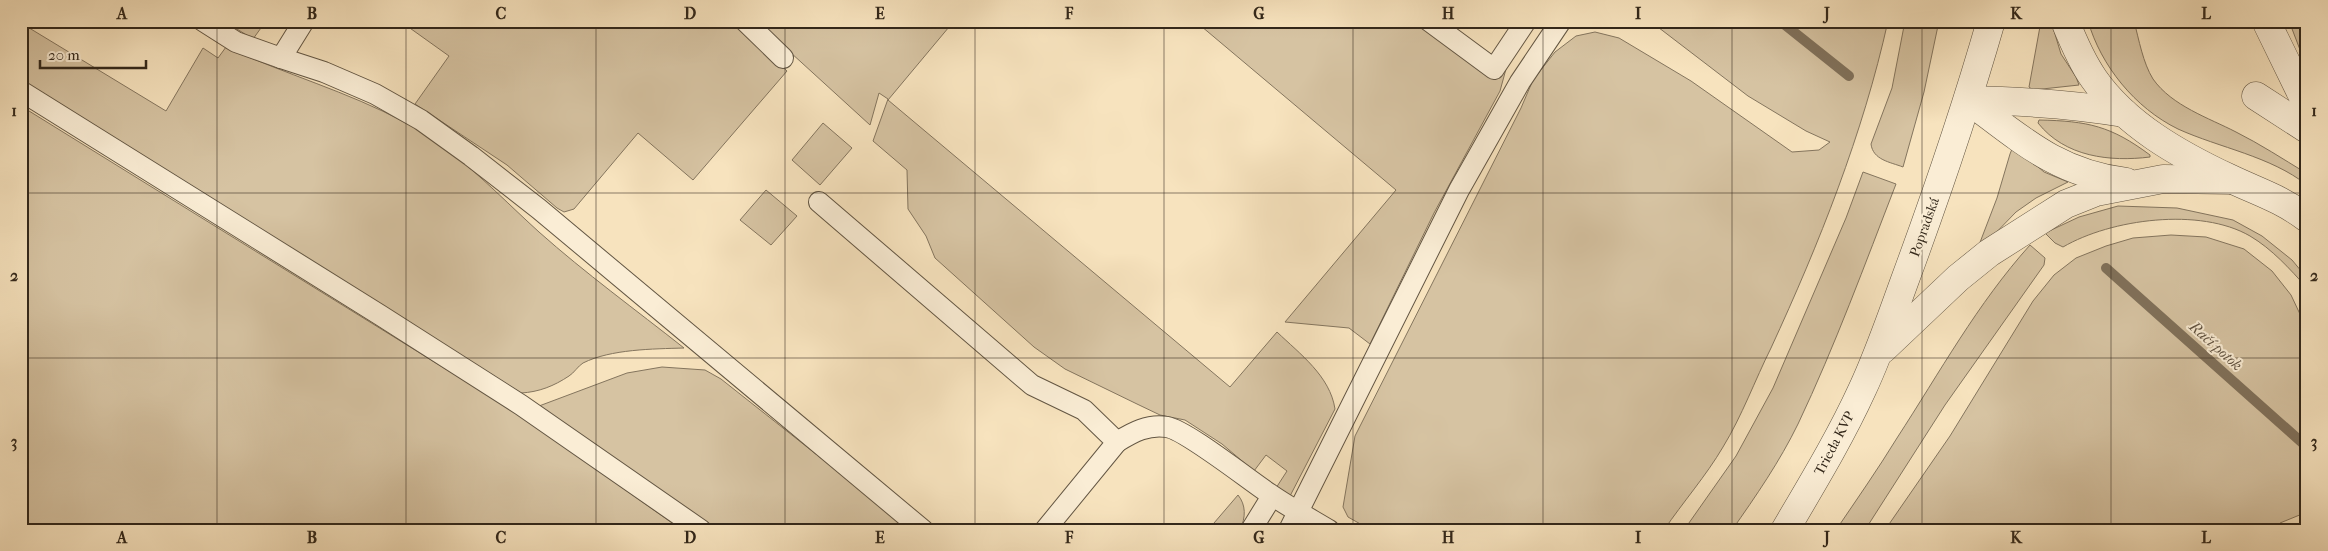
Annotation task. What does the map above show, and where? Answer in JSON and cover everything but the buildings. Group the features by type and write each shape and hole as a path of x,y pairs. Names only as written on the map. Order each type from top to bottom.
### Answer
{"street":[{"name":"Popradská","path":"1878,354 1938,192 1991,21"},
{"path":"2065,21 2094,79 2124,114 2173,148 2232,180 2276,198 2307,218"},
{"path":"2266,21 2307,105"},
{"path":"2256,96 2307,129"},
{"path":"1968,100 2045,102 2124,114"},
{"path":"1968,100 2034,149 2056,162 2073,170 2104,179 2137,184"},
{"path":"1878,354 1958,278 2004,242 2066,204 2096,192 2163,179 2232,180"},
{"name":"Trieda KVP","path":"1785,530 1822,469 1878,354"}],"lane":[{"path":"203,21 236,42 324,72 375,94 421,120 471,156 539,210 924,530"},
{"path":"281,58 304,21"},
{"path":"745,21 783,58"},
{"path":"1429,21 1494,69 1526,21"},
{"path":"1289,530 1460,190 1520,82 1561,21"},
{"path":"21,92 521,405 701,530"},
{"path":"819,202 1032,385 1084,410 1117,442"},
{"path":"1045,530 1117,442 1133,432 1150,426 1169,427 1189,438 1272,496 1329,530"},
{"path":"1251,530 1272,496"}],"shaded area":[{"path":"224,21 266,21 253,39"},
{"path":"400,21 732,21 787,71 693,180 638,133 574,209 564,212 507,165 415,104 449,56"},
{"path":"756,21 954,21 888,100 1230,387 1277,332 1304,357 1321,376 1327,386 1335,409 1290,496 1276,488 1287,471 1266,455 1254,471 1222,444 1185,420 1160,415 1137,404 1065,369 1034,347 935,258 926,236 908,209 907,170 873,141 888,99 879,93 870,125"},
{"path":"1195,21 1429,21 1493,69 1502,57 1506,69 1500,91 1434,213 1370,344 1349,328 1285,322 1396,190"},
{"path":"1650,21 1888,21 1878,63 1853,147 1823,229 1771,348 1723,447 1664,530 1371,530 1348,517 1343,507 1355,436 1521,108 1533,80 1555,52 1576,36 1595,32 1619,38 1691,81 1792,152 1819,150 1830,142 1806,131 1748,96"},
{"path":"1905,21 1939,21 1924,92 1903,167 1879,157 1875,154 1871,144 1892,88"},
{"path":"2041,21 2051,21 2061,54 2079,85 2033,90 2029,87"},
{"path":"2088,21 2134,21 2142,51 2153,79 2170,97 2245,137 2306,173 2307,185 2293,175 2261,160 2178,129 2148,110 2122,84 2111,69 2094,38"},
{"path":"2289,21 2307,21 2307,68"},
{"path":"21,23 166,111 203,48 218,58 226,47 383,111 423,133 458,158 556,247 684,348 619,352 594,358 583,363 571,375 552,386 521,393 21,81"},
{"path":"21,106 520,415 682,530 21,530"},
{"path":"2039,120 2072,122 2111,131 2136,145 2150,155 2150,157 2119,159 2089,155 2061,143 2038,123"},
{"path":"823,123 852,148 820,185 792,160"},
{"path":"2016,148 2044,172 2068,182 2036,198 2016,212 1984,245 1979,245 1997,198 2010,154 2012,149"},
{"path":"1863,172 1896,184 1837,335 1812,395 1791,438 1776,465 1732,530 1684,530 1736,456 1773,388 1846,218"},
{"path":"766,190 797,216 771,245 740,220"},
{"path":"2118,206 2177,208 2233,220 2262,236 2292,260 2307,278 2307,288 2266,247 2250,236 2230,227 2182,219 2156,220 2105,229 2063,247 2055,243 2045,233 2079,217"},
{"path":"2171,235 2206,237 2244,249 2272,271 2291,295 2307,329 2307,512 2280,523 2283,530 1885,530 1950,436 2033,301 2054,275 2076,258 2106,246 2133,238"},
{"path":"2030,245 2045,258 2044,265 1945,405 1865,530 1836,530 1976,315"},
{"path":"662,367 705,370 721,379 912,530 718,530 539,406 627,373"},
{"path":"1238,495 1243,503 1244,511 1240,530 1208,530"}],"waterway":[{"name":"Račí potok","path":"1780,21 1849,76"},
{"name":"Račí potok","path":"2106,268 2307,447"}]}
